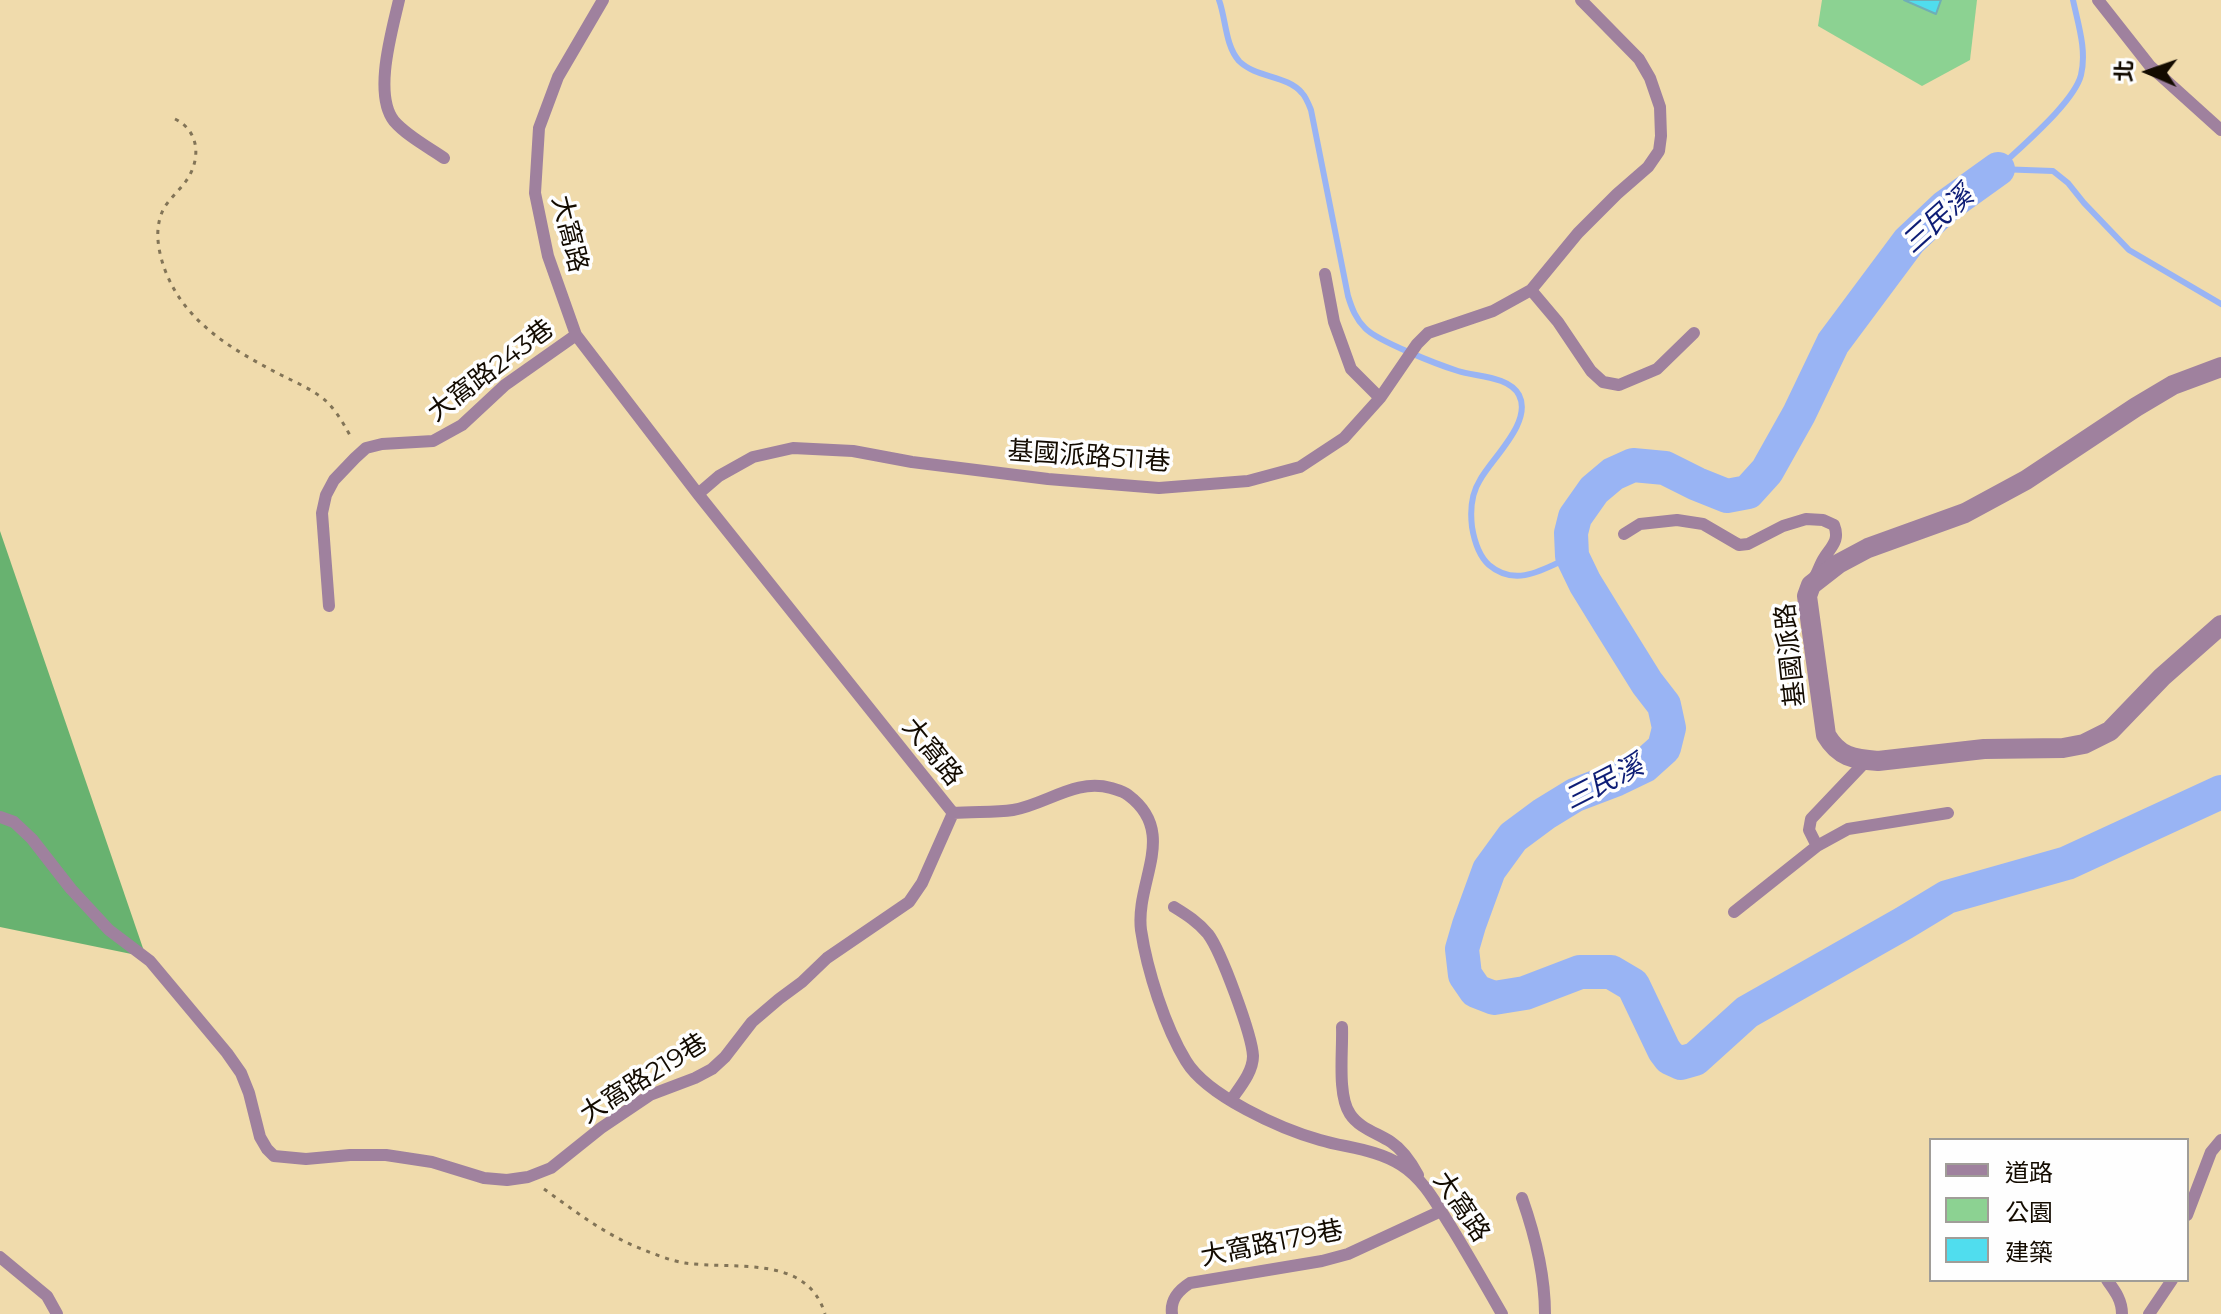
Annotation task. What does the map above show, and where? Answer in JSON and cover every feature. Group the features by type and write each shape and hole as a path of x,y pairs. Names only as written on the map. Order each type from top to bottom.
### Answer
{"street":[{"name":"基國派路","path":"2221,367 2173,385 2026,480 1965,513 1868,548 1830,569 1811,585 1807,596 1826,735 1835,749 1854,759 1878,761 1984,749 2063,748 2084,744 2110,731 2162,677 2221,625"}],"lane":[{"path":"399,0 384,83 386,103 394,120 444,158"},
{"name":"大窩路","path":"603,0 558,77 539,128 535,193 548,256 576,335 698,494 953,813 1031,806 1073,788 1098,785 1126,793 1141,807 1152,825 1154,851 1141,906 1141,929 1158,999 1186,1062 1201,1080 1231,1100 1280,1125 1320,1140 1364,1149 1400,1164 1424,1185 1502,1314"},
{"name":"基國派路511巷","path":"698,494 719,476 753,457 793,448 853,451 912,462 1048,479 1159,488 1248,481 1300,467 1344,438 1380,398 1428,333 1493,311 1531,290 1586,224 1648,167 1659,151 1660,107 1650,78 1639,59 1581,0"},
{"path":"2098,0 2150,66 2221,130"},
{"path":"1325,274 1334,322 1351,369 1380,398"},
{"path":"1531,290 1558,322 1591,371 1603,382 1619,385 1657,369 1694,333"},
{"name":"大窩路243巷","path":"360,453 382,444 433,441 443,436 462,425 505,385 576,335"},
{"path":"329,606 322,513 334,480 360,453"},
{"path":"1624,534 1640,524 1677,520 1703,524 1739,545 1806,519 1823,520 1834,525 1837,534 1811,585"},
{"path":"1817,846 1809,830 1811,819 1867,760"},
{"name":"大窩路219巷","path":"0,817 14,822 32,839 71,889 109,930 150,961 227,1053 241,1073 249,1093 260,1137 274,1156 306,1159 386,1155 432,1162 484,1178 507,1180 528,1177 551,1168 601,1128 650,1095 712,1069 752,1022 827,958 909,902 922,883 953,813"},
{"path":"1734,912 1817,846 1848,829 1948,813"},
{"path":"1174,907 1196,921 1211,937 1249,1035 1253,1058 1248,1075 1231,1100"},
{"path":"1342,1027 1343,1098 1350,1114 1364,1128 1392,1142 1409,1159 1424,1185"},
{"path":"2189,1210 2211,1152 2221,1140"},
{"path":"1522,1198 1545,1292 1545,1314"},
{"name":"大窩路179巷","path":"1172,1314 1171,1307 1178,1291 1190,1283 1348,1254 1441,1211"},
{"path":"0,1257 47,1296 57,1314"},
{"path":"2108,1282 2122,1305 2122,1314"},
{"path":"2159,1299 2160,1282"},
{"path":"2149,1314 2171,1282"}],"path":[{"path":"175,119 185,124 197,146 189,178 164,208 158,226 165,270 177,296 202,327 241,354 303,386 328,404 360,453"},
{"path":"528,1177 595,1226 642,1250 683,1262 787,1271 809,1285 825,1314"}],"green space":[{"path":"1822,0 1977,0 1970,60 1922,86 1818,26"},
{"path":"0,531 146,957 0,927"}],"building":[{"path":"1904,0 1941,0 1936,14"}],"waterway":[{"path":"1219,0 1228,40 1239,61 1254,71 1296,87 1308,103 1348,296 1359,321 1372,333 1395,346 1458,371 1508,384 1519,395 1522,406 1516,428 1480,480 1473,497 1472,527 1482,557 1499,572 1520,576 1541,571 1572,556"},
{"name":"三民溪","path":"1998,169 2057,112 2081,75 2081,37 2073,0"},
{"path":"1998,169 2053,171 2068,183 2129,250 2221,304"},
{"name":"三民溪","path":"1998,169 1945,207 1909,241 1833,343 1767,471 1748,492 1727,496 1665,468 1633,465 1613,474 1594,490 1575,517 1571,533 1572,556 1609,622 1664,705 1669,728 1664,748 1644,766 1575,795 1513,837 1489,870 1469,925 1462,949 1465,975 1476,991 1494,998 1525,993 1580,972 1611,972 1633,985 1664,1050 1670,1058 1681,1063 1695,1059 1747,1012 1947,897 2067,863 2221,792"}]}
